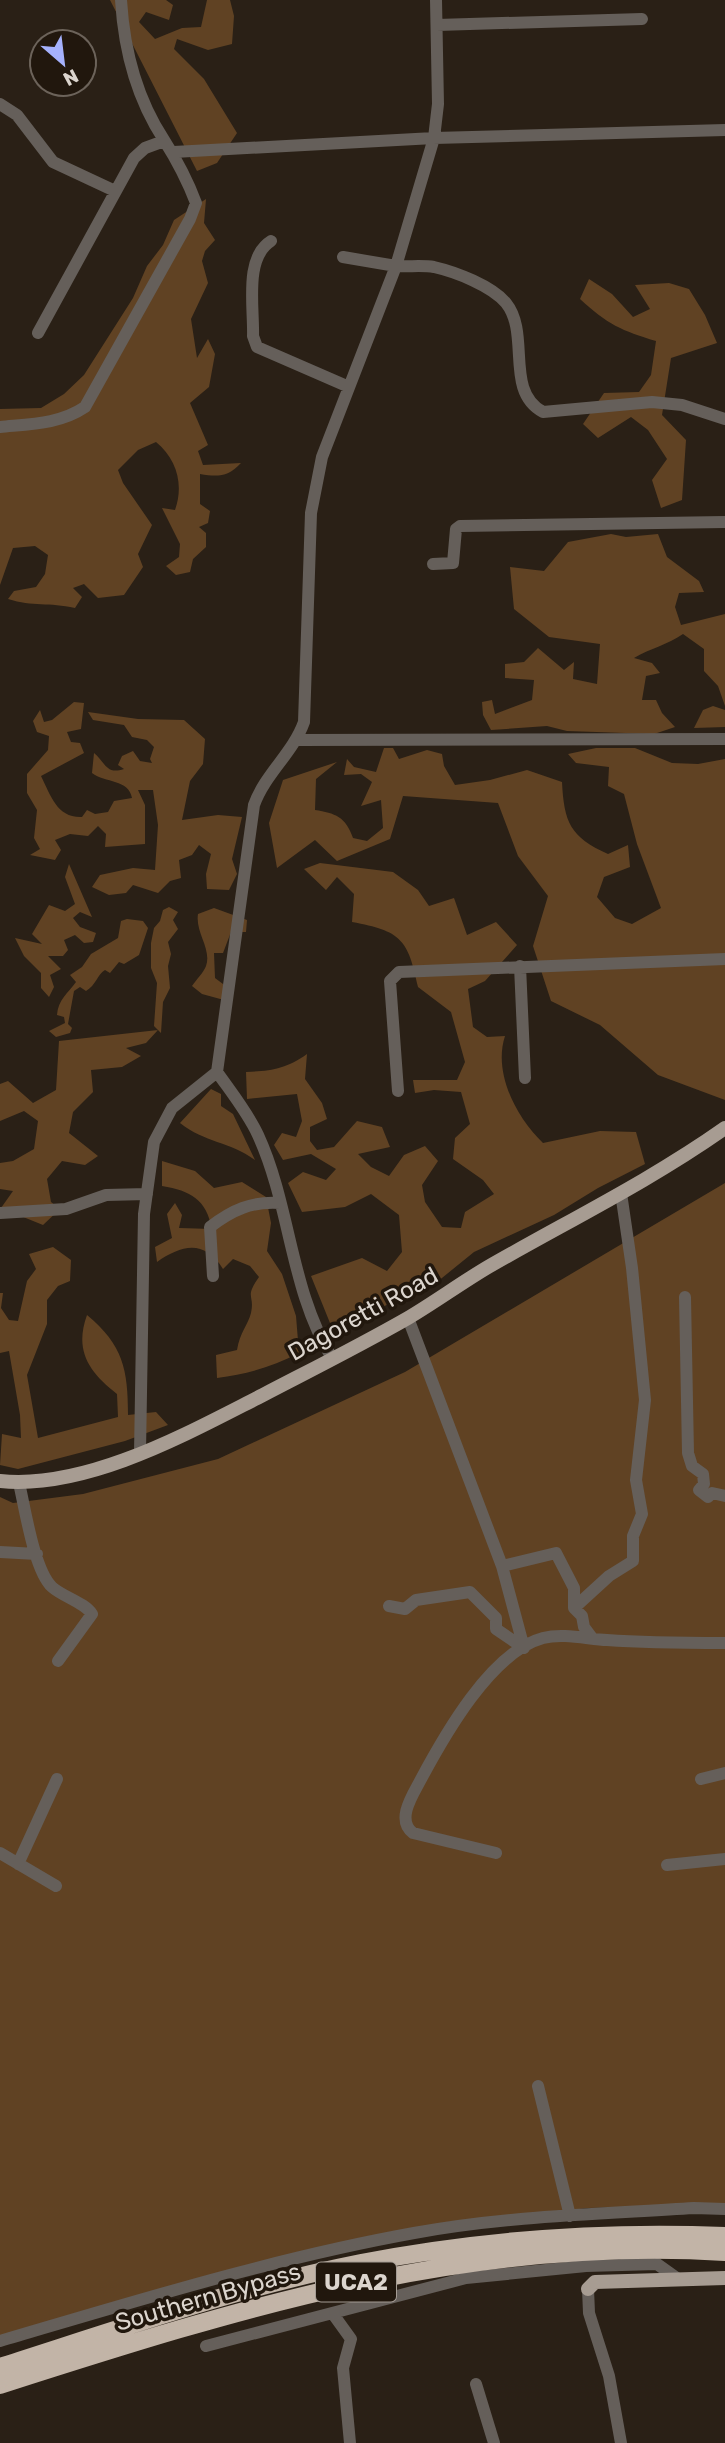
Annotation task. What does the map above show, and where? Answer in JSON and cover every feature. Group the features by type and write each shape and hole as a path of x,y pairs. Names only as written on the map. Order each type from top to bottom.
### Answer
{"highway":[{"name":"Southern Bypass","path":"0,2367 257,2288 360,2263 476,2244 578,2237 725,2236"},
{"name":"Southern Bypass","path":"0,2385 222,2315 384,2277 482,2260 576,2252 687,2249 725,2252"}],"main road":[{"name":"Dagoretti Road","path":"0,1481 19,1483 61,1478 140,1453 195,1431 408,1318 486,1269 678,1161 725,1128"},
{"path":"588,2289 594,2282 725,2278"}],"street":[{"path":"0,427 40,424 72,415 85,407 190,219 196,203 174,152 164,141 136,82 123,35 121,0"},
{"path":"140,1453 147,1194 154,1142 161,1124 172,1108 217,1072 229,1002 254,805 260,789 297,740 304,722 309,647 311,513 322,457 396,266 434,138 438,104 436,0"},
{"path":"437,25 642,19"},
{"path":"0,104 8,106 17,115 53,162 116,191"},
{"path":"174,152 434,138 725,130"},
{"path":"38,334 140,152 164,141"},
{"path":"271,241 259,250 254,264 254,336 257,347 349,387"},
{"path":"343,257 396,266 433,267 475,282 507,304 517,331 524,390 535,408 543,412 652,402 682,405 725,419"},
{"path":"433,564 453,563 456,529 460,526 725,522"},
{"path":"297,740 725,738"},
{"path":"398,1091 390,981 393,976 407,970 725,959"},
{"path":"520,966 525,1078"},
{"path":"217,1072 258,1134 315,1331 332,1358"},
{"path":"574,1608 609,1577 633,1561 633,1535 642,1514 636,1480 645,1400 632,1268 621,1193"},
{"path":"0,1213 66,1209 106,1195 147,1194"},
{"path":"212,1276 210,1227 230,1212 260,1202 280,1203"},
{"path":"685,1297 688,1453 692,1466 703,1474 704,1484 699,1490 708,1497 712,1493 725,1496"},
{"path":"408,1318 502,1566 524,1648"},
{"path":"19,1483 37,1554 50,1585 92,1614 58,1661"},
{"path":"0,1552 37,1554"},
{"path":"502,1566 556,1553 574,1588 574,1608 582,1616 583,1628 593,1639"},
{"path":"389,1606 405,1609 416,1600 470,1592 495,1618 496,1629 524,1648"},
{"path":"496,1853 413,1833 405,1821 408,1804 452,1727 504,1661 545,1637 725,1643"},
{"path":"701,1779 725,1773"},
{"path":"18,1864 57,1779"},
{"path":"0,1853 56,1886"},
{"path":"667,1865 725,1858"},
{"path":"538,2086 570,2216"},
{"path":"0,2341 217,2280 414,2233 570,2216 725,2209"},
{"path":"206,2346 466,2278 586,2266 657,2264 678,2279"},
{"path":"588,2289 589,2313 609,2375 621,2443"},
{"path":"333,2314 351,2339 343,2368 350,2443"},
{"path":"476,2384 494,2443"}],"shaded area":[{"path":"110,0 166,0 173,5 169,20 146,12 139,22 155,39 182,28 201,27 207,0 230,0 234,16 232,44 208,50 177,39 174,49 204,79 237,133 217,163 197,171"},
{"path":"206,199 204,223 215,240 205,251 202,261 208,283 191,319 197,358 208,339 215,354 209,387 190,403 208,445 198,451 203,465 241,463 222,475 200,474 200,504 210,511 208,523 199,527 206,533 206,547 193,559 190,572 176,575 166,566 179,557 180,544 162,508 175,510 179,491 174,464 156,442 138,450 118,470 123,483 152,525 138,554 143,567 124,595 98,598 84,584 73,588 82,597 75,608 8,599 14,591 36,587 45,574 48,555 35,546 13,548 0,585 0,409 41,408 64,394 84,375 133,298 147,266 163,245 174,220"},
{"path":"589,279 612,294 633,317 650,309 635,285 669,283 689,289 705,315 717,343 671,358 662,415 686,440 682,500 661,508 652,480 667,459 648,430 631,417 598,438 583,424 604,393 639,392 651,375 656,341 615,326 580,299"},
{"path":"611,534 626,537 658,534 667,557 699,581 704,592 679,593 675,607 681,625 725,614 725,706 718,686 704,671 704,649 683,634 634,658 652,663 660,673 646,676 642,700 656,700 662,713 675,727 654,734 567,731 547,726 491,730 483,715 482,702 492,700 495,714 532,700 534,680 505,678 505,664 524,662 538,648 564,670 574,662 573,679 597,684 600,644 549,637 514,609 510,567 544,571 568,542"},
{"path":"74,702 84,703 81,729 67,732 71,742 80,743 84,753 41,776 56,804 66,814 82,817 87,810 95,814 108,812 114,801 132,798 126,787 92,773 94,753 113,770 124,769 118,765 122,756 133,751 140,761 152,763 150,759 154,747 147,740 132,737 124,725 93,720 88,712 138,719 184,720 205,739 203,764 190,781 182,820 218,815 242,817 232,859 237,874 229,890 207,889 206,874 211,854 199,845 192,855 179,860 181,878 170,881 158,893 133,885 126,893 109,895 92,887 100,875 133,868 155,870 158,825 153,790 138,790 145,805 145,844 105,847 106,834 98,826 88,836 70,834 55,840 61,850 55,860 30,855 40,849 34,838 37,810 27,793 27,774 48,750 49,736 37,732 33,721 40,710 44,722 52,720"},
{"path":"713,706 725,710 725,727 694,728 703,710"},
{"path":"384,748 393,748 399,759 427,750 442,754 444,766 455,785 490,780 527,770 562,782 567,818 577,834 608,854 628,845 630,867 604,877 597,897 615,918 632,924 661,908 637,844 624,794 608,786 609,767 576,763 568,754 596,748 635,748 672,763 698,764 725,759 725,1100 658,1075 600,1025 551,1001 533,946 548,896 518,856 498,803 403,796 390,839 337,861 315,840 277,868 269,823 283,780 337,762 316,779 315,810 339,817 347,825 353,838 367,841 383,828 381,800 361,806 372,782 361,774 344,775 347,759 354,767 376,772"},
{"path":"320,863 393,872 418,890 429,906 454,898 467,935 496,922 517,945 485,981 468,989 473,1027 487,1037 505,1036 502,1065 505,1079 509,1094 524,1121 543,1143 600,1131 636,1132 645,1164 554,1215 474,1252 437,1282 393,1299 370,1319 330,1323 311,1276 362,1258 387,1271 402,1252 399,1215 371,1194 345,1207 302,1212 288,1183 303,1172 326,1180 336,1169 311,1154 283,1160 274,1145 282,1133 296,1137 302,1121 297,1094 247,1099 246,1072 278,1068 307,1054 305,1079 322,1103 327,1119 310,1127 310,1141 317,1150 334,1147 357,1121 382,1127 390,1147 358,1154 371,1167 389,1176 404,1155 425,1146 438,1161 422,1185 425,1202 442,1227 461,1228 465,1212 494,1194 483,1180 453,1159 455,1138 470,1124 461,1092 434,1090 415,1093 413,1080 457,1080 465,1062 451,1012 418,987 410,958 400,940 382,929 352,922 354,894 337,877 326,890 304,869"},
{"path":"69,864 92,917 80,912 73,918 80,927 96,933 93,942 84,943 75,935 64,940 68,950 63,956 48,956 61,969 50,975 54,987 49,997 41,988 41,973 24,956 15,938 42,944 32,934 49,905 65,911 75,904 65,877"},
{"path":"169,907 178,912 173,920 178,929 168,942 171,954 168,966 170,988 163,1002 161,1033 154,1026 157,983 151,968 151,943 154,928 160,921 163,910"},
{"path":"214,908 247,920 246,932 231,932 223,953 214,953 215,978 223,984 224,1000 202,994 192,986 205,968 207,960 198,914"},
{"path":"121,921 143,921 148,928 139,955 124,964 119,962 110,973 105,970 86,991 80,987 74,991 68,1024 72,1028 70,1033 56,1037 49,1031 65,1023 64,1017 57,1015 61,1001 76,982 70,975 82,967 91,954 118,938"},
{"path":"158,1030 146,1043 126,1048 141,1056 122,1067 91,1070 93,1092 73,1112 69,1133 98,1156 85,1165 62,1161 47,1179 51,1202 60,1209 43,1225 1,1208 13,1191 0,1189 0,1163 13,1161 34,1149 38,1121 24,1111 0,1121 0,1084 8,1081 33,1103 56,1090 59,1041"},
{"path":"211,1089 221,1094 221,1106 233,1114 255,1160 236,1149 199,1135 180,1123"},
{"path":"162,1161 195,1171 214,1188 242,1182 266,1197 271,1223 267,1251 282,1274 296,1316 299,1353 259,1369 217,1378 216,1355 237,1350 251,1313 252,1289 259,1277 250,1266 233,1259 223,1269 216,1259 200,1249 184,1249 157,1262 155,1247 172,1238 167,1214 175,1203 182,1215 179,1228 212,1229 206,1210 196,1198 162,1186"},
{"path":"725,1183 725,2205 588,2208 489,2219 326,2246 0,2338 0,1497 13,1503 83,1494 218,1459 405,1372"},
{"path":"53,1247 71,1260 70,1281 58,1286 47,1300 47,1324 27,1375 38,1438 118,1417 117,1394 92,1369 83,1350 83,1328 87,1315 109,1337 121,1359 127,1384 128,1415 156,1412 168,1425 125,1441 18,1469 0,1465 2,1434 21,1438 20,1415 9,1351 0,1353 0,1293 3,1293 1,1308 9,1320 18,1321 27,1281 36,1269 29,1254"}]}
